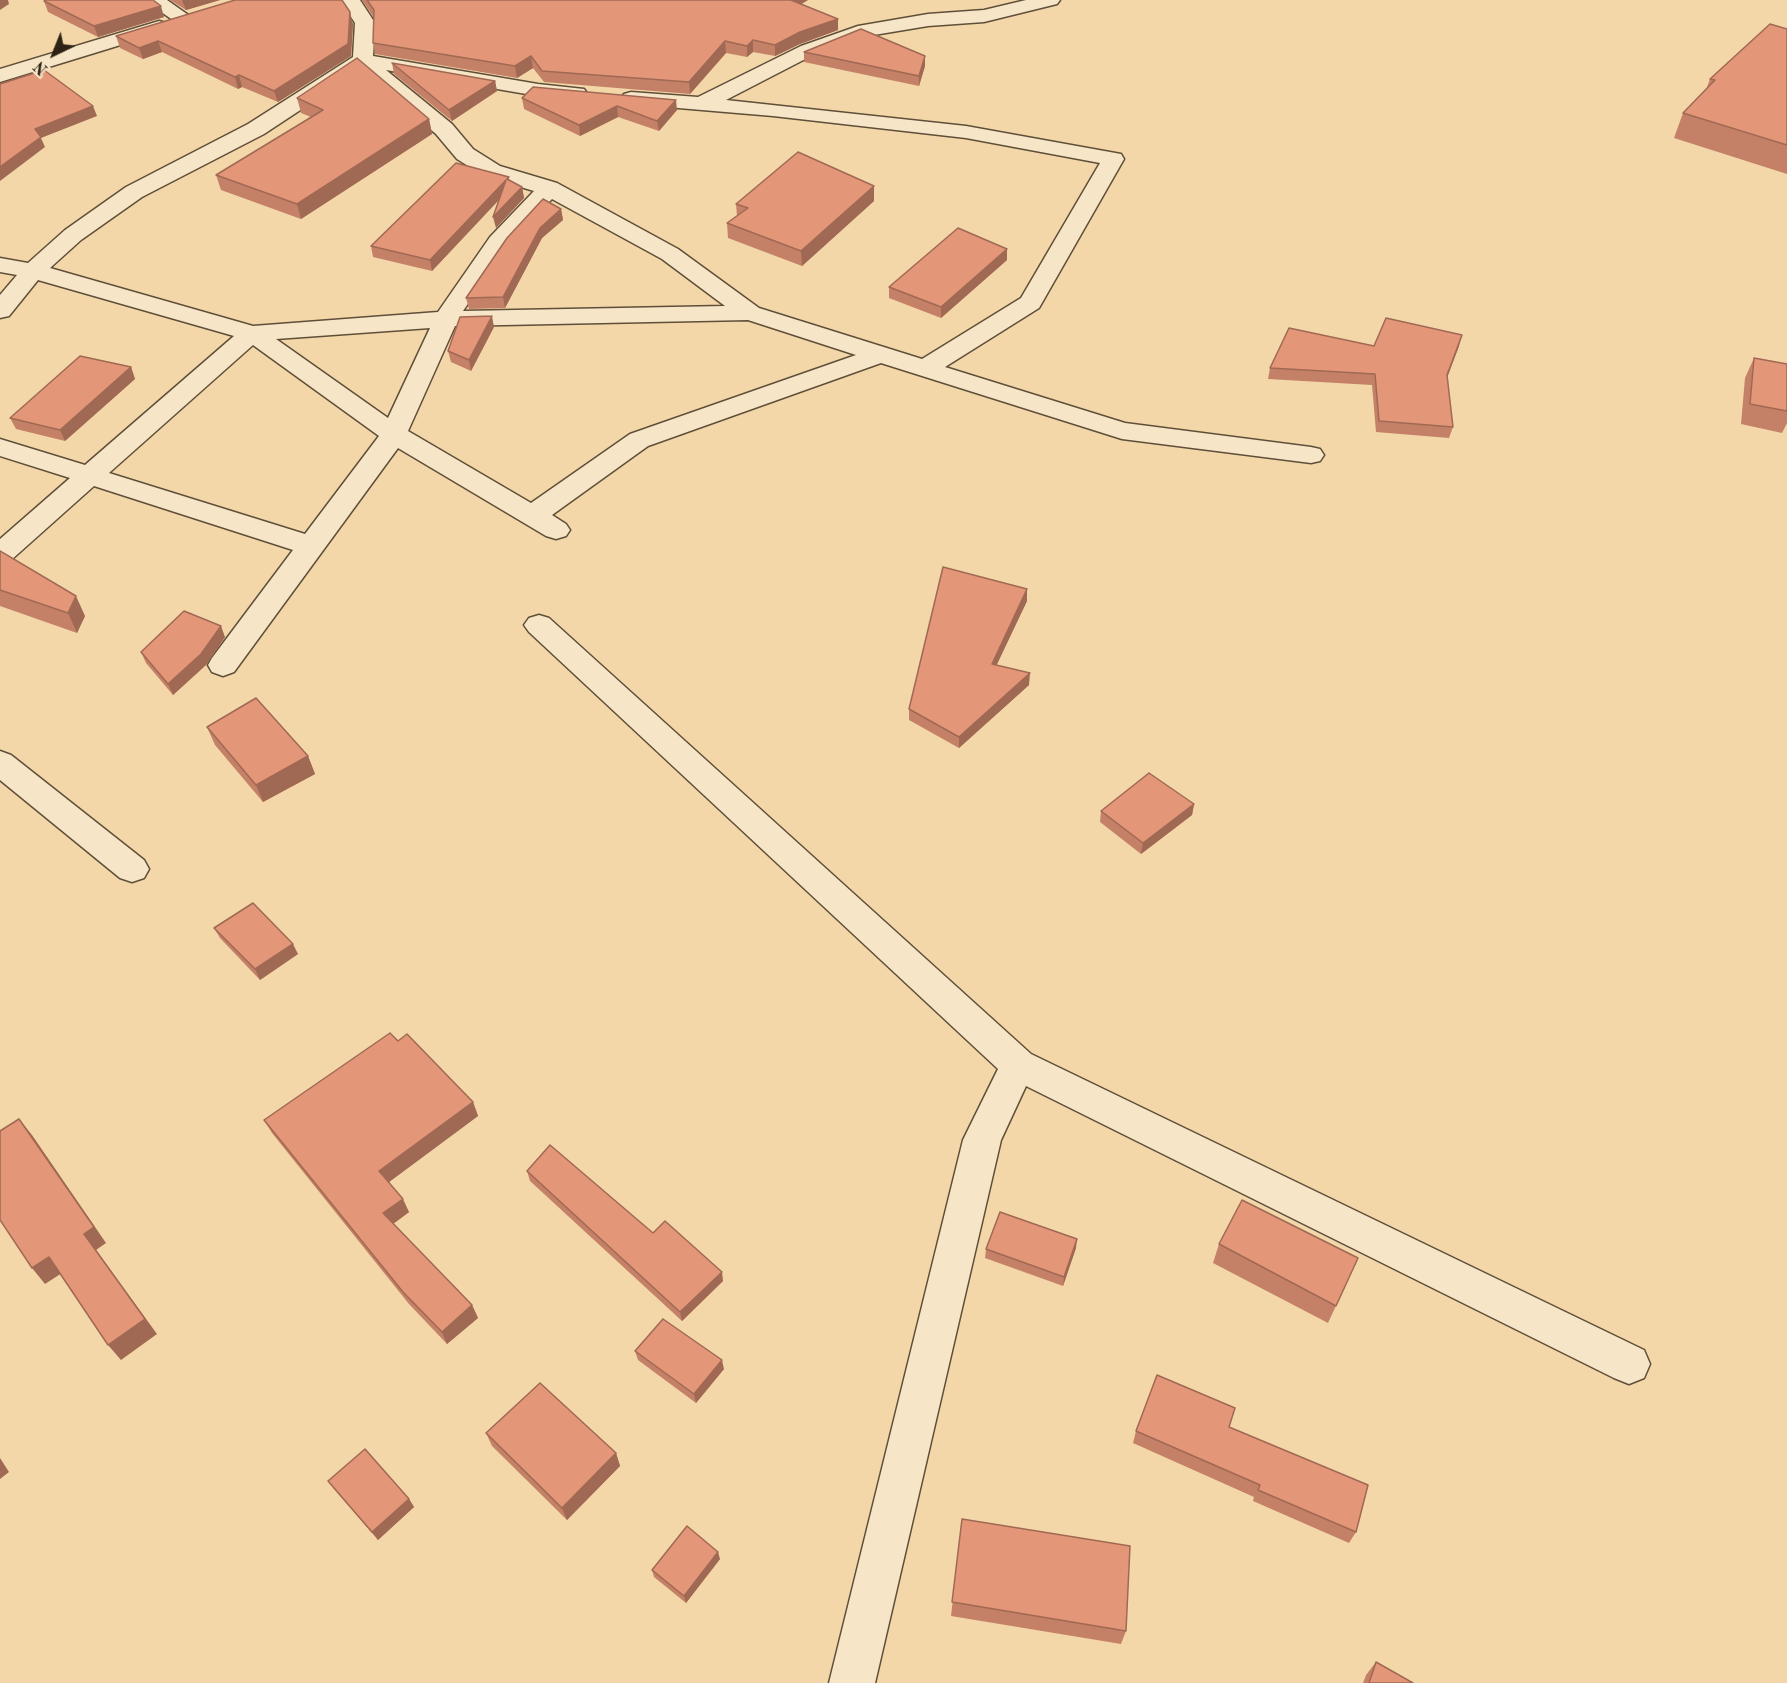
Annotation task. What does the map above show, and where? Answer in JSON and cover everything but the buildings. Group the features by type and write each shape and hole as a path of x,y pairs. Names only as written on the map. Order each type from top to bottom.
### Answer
{"street":[{"path":"154,0 184,19"},
{"path":"350,0 365,23 363,60"},
{"path":"702,104 808,50 858,32 928,20 984,16 1050,0"},
{"path":"887,27 901,9"},
{"path":"0,76 206,13"},
{"path":"363,60 444,129 465,154 492,171 549,188 670,254 750,313"},
{"path":"0,311 33,271 73,235 134,192 256,129 363,60 538,90 702,104 966,132 1113,159 1030,303 925,368"},
{"path":"223,665 394,434 446,319 498,242 549,188"},
{"path":"0,265 33,271 252,333 394,434 556,530"},
{"path":"0,554 252,333 446,319 750,313 1122,431 1311,455"},
{"path":"532,516 639,440 882,354"},
{"path":"0,447 311,546"},
{"path":"539,625 1018,1065 1629,1364"},
{"path":"0,763 132,869"},
{"path":"852,1683 982,1140 1018,1065"}]}
